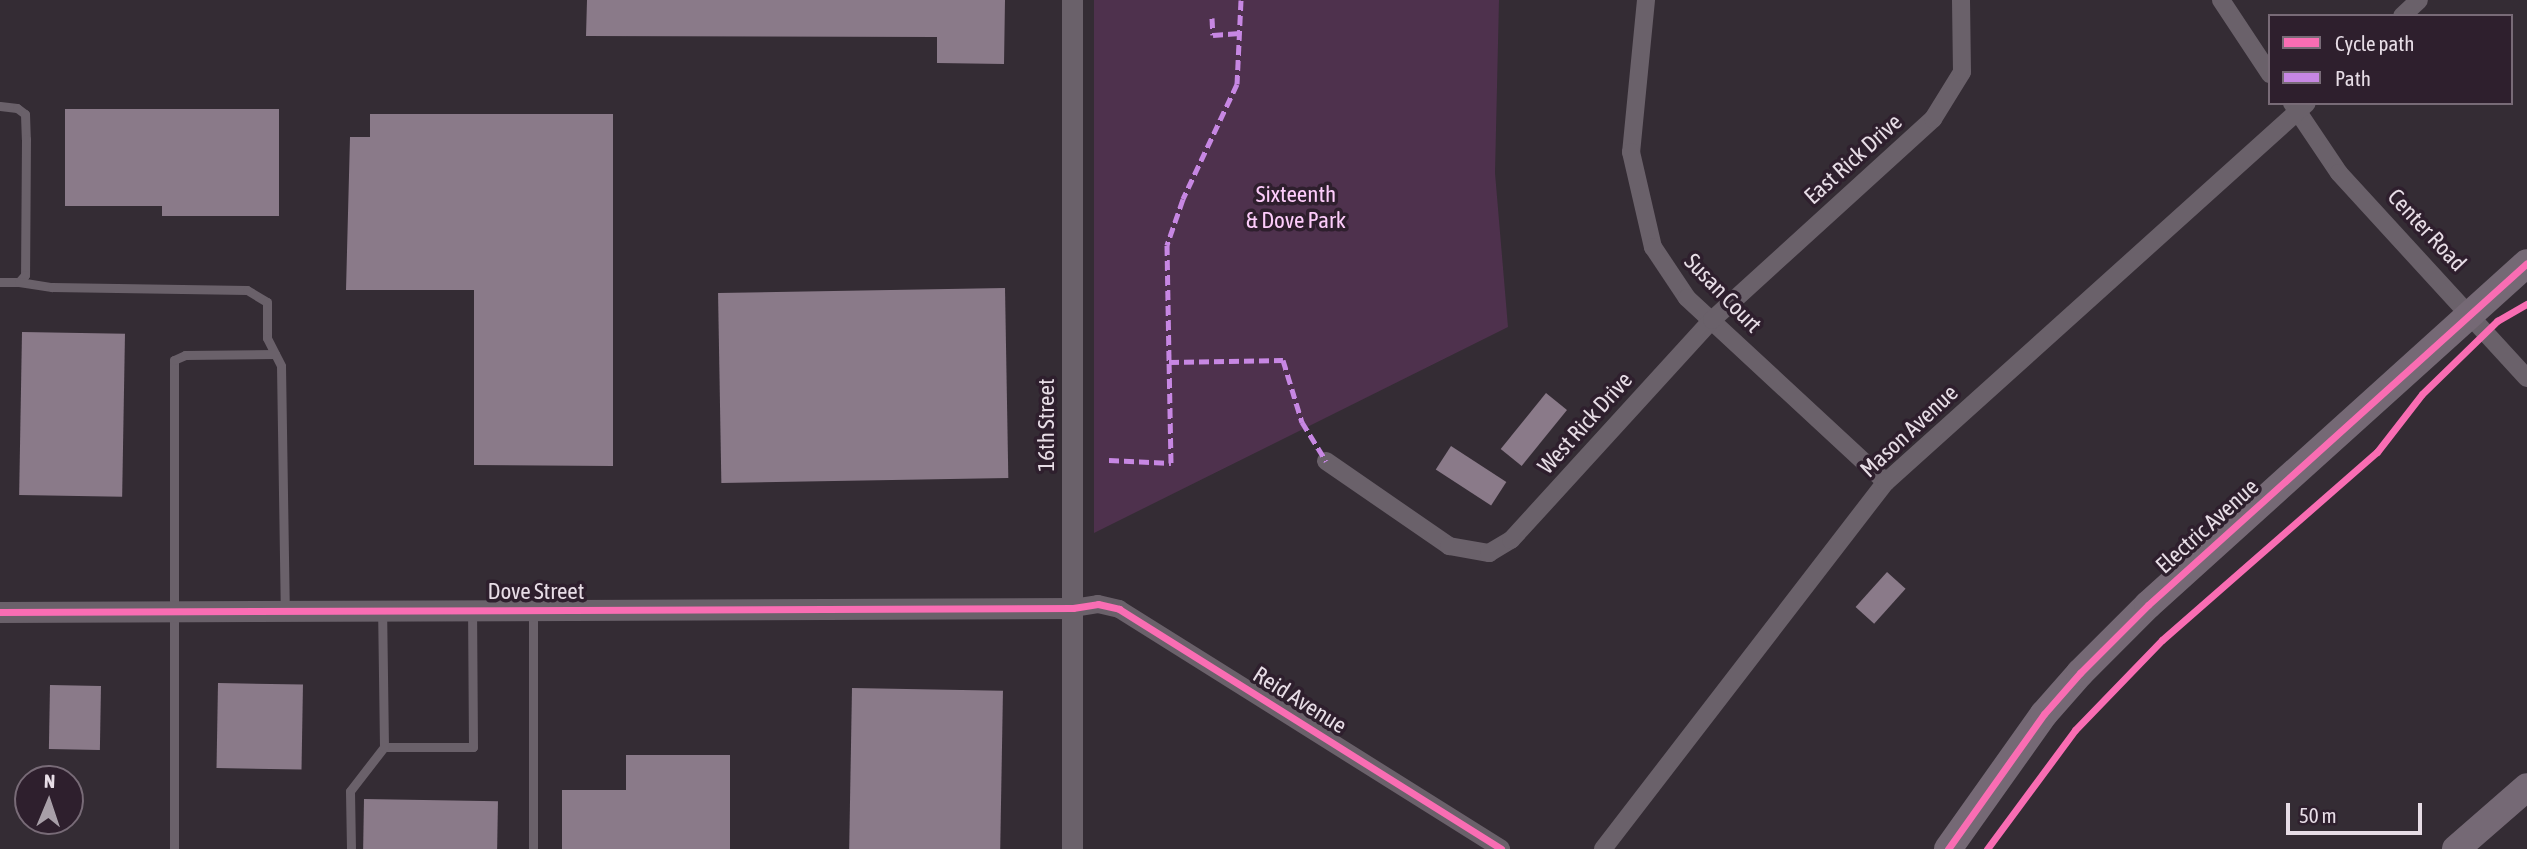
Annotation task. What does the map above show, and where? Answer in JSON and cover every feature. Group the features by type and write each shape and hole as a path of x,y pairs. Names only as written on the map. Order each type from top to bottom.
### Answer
{"main road":[{"name":"Electric Avenue","path":"1948,849 2044,714 2080,673 2148,605 2527,263"},
{"path":"2456,849 2527,787"}],"street":[{"name":"16th Street","path":"1072,0 1072,849"},
{"name":"Susan Court","path":"1646,0 1632,117 1635,185 1653,247 1667,273 1712,320 1886,482"},
{"name":"East Rick Drive","path":"1712,320 1933,119 1962,72 1961,0"},
{"path":"2221,0 2268,71"},
{"path":"2404,14 2419,0"},
{"name":"Center Road","path":"2299,106 2339,173 2527,378"},
{"name":"Mason Avenue","path":"1603,849 1886,482 2299,106"},
{"name":"West Rick Drive","path":"1326,461 1449,545 1489,553 1521,530 1712,320"},
{"name":"Reid Avenue","path":"1073,608 1098,604 1119,609 1502,849"},
{"name":"Dove Street","path":"0,612 1073,608"}],"lane":[{"path":"0,106 17,108 25,114 25,275 19,282"},
{"path":"0,282 52,287 247,290 267,302 267,338 281,366 286,492 285,611"},
{"path":"174,849 174,360 186,355 275,354"},
{"path":"384,747 473,747 472,610"},
{"path":"533,610 533,849"},
{"path":"351,849 350,791 384,747 382,611"}],"green space":[{"name":"Sixteenth & Dove Park","path":"1094,0 1499,0 1495,173 1508,327 1094,533"}],"building":[{"path":"587,0 1005,0 1004,64 937,63 937,37 586,36"},
{"path":"65,109 279,109 279,216 162,216 162,206 65,206"},
{"path":"370,114 613,114 613,466 474,465 474,290 346,290 350,137 370,137"},
{"path":"1005,288 1008,478 721,483 718,293"},
{"path":"22,332 125,334 122,497 19,495"},
{"path":"1546,393 1567,410 1522,466 1501,449"},
{"path":"1451,446 1506,482 1491,505 1436,469"},
{"path":"1887,572 1906,589 1874,624 1856,607"},
{"path":"218,683 303,684 302,769 217,768"},
{"path":"50,685 101,686 100,750 49,749"},
{"path":"852,688 1003,691 1000,849 849,849"},
{"path":"626,755 730,755 730,849 562,849 562,790 626,790"},
{"path":"364,799 498,801 497,849 363,849"}],"marked path":[{"path":"1241,0 1237,84 1183,199 1167,245 1169,362 1283,360 1302,422 1326,461"},
{"path":"1212,18 1213,35 1240,33"},
{"path":"1109,460 1171,463 1169,362"}],"cycle path":[{"path":"1948,849 2044,714 2080,673 2148,605 2527,263"},
{"path":"1987,849 2075,730 2162,640 2377,452 2422,394 2497,321 2527,304"},
{"path":"0,612 1073,608 1098,604 1119,609 1501,849"}]}
